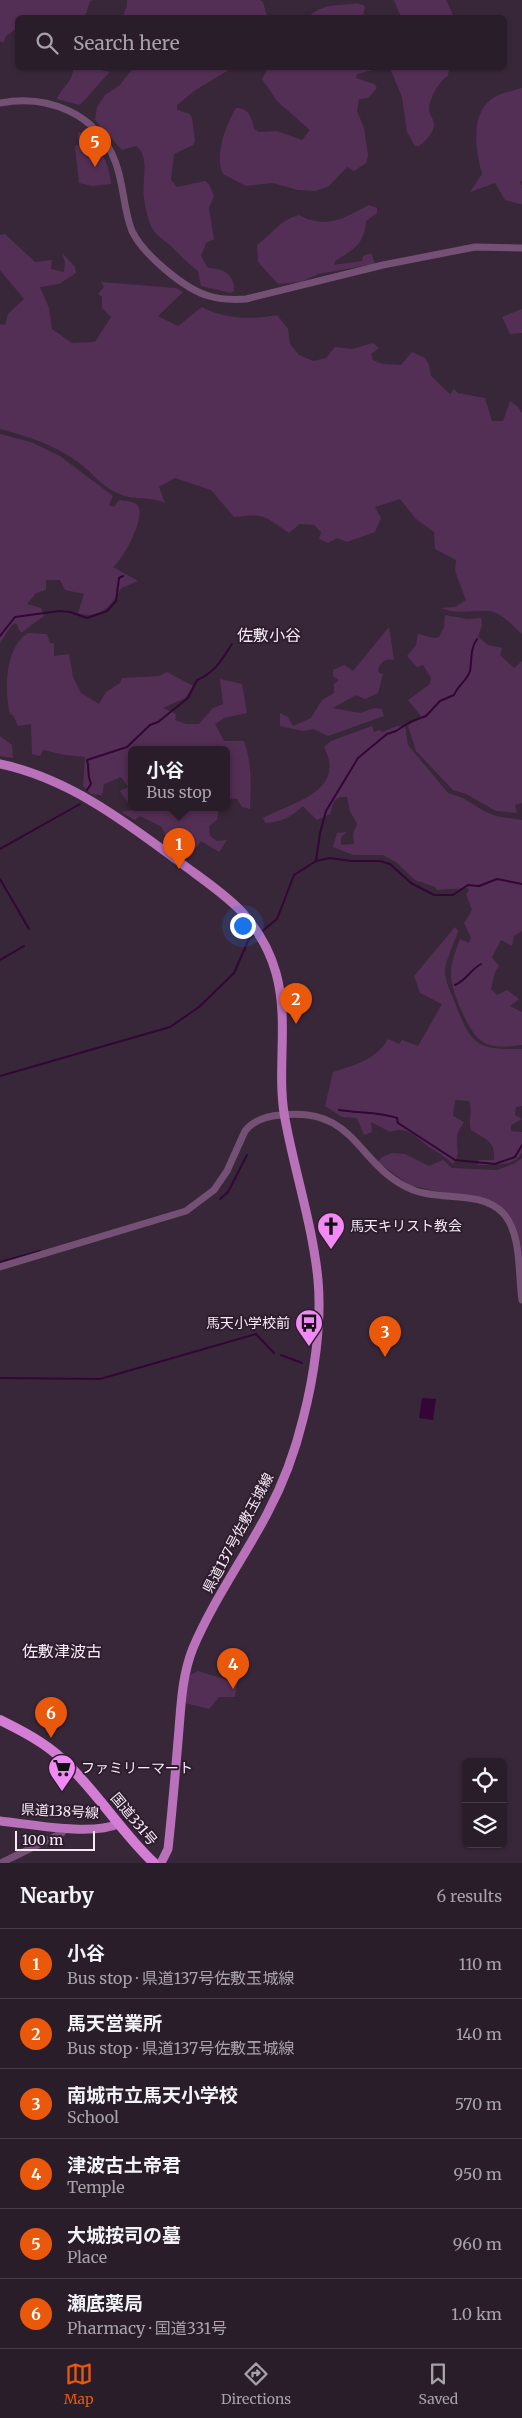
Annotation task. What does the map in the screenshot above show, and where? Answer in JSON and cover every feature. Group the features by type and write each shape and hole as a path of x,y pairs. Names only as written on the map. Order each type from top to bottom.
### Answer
{"highway":[{"name":"国道331号","path":"0,1720 55,1752 75,1771 118,1824 154,1863"}],"main road":[{"name":"県道137号佐敷玉城線","path":"0,764 15,767 60,784 96,803 230,901 257,933 275,970 282,999 283,1030 280,1081 284,1114 314,1252 318,1281 318,1326 304,1417 289,1466 268,1513 207,1620 193,1648 183,1677 168,1849 161,1863"},
{"name":"県道138号線","path":"0,1822 66,1828 98,1828 118,1824"}],"street":[{"path":"0,103 38,100 67,109 88,123 104,141 115,160 130,224 137,239 150,255 185,284 207,296 228,300 246,299 383,265 475,247 522,248"},
{"path":"0,1267 186,1211 203,1200 218,1186 250,1125 269,1116 284,1114 318,1115 337,1124 388,1175 414,1190 478,1200 498,1208 506,1216 514,1233 522,1300"},
{"path":"1,1863 62,1833 66,1828"}],"shaded area":[{"path":"0,0 94,0 90,1 86,15 15,15 15,29 6,36 3,43 0,41"},
{"path":"127,0 260,0 263,2 266,15 122,15 127,6"},
{"path":"394,0 446,0 453,15 400,15"},
{"path":"357,3 365,6 363,15 310,15 320,9"},
{"path":"73,70 101,70 110,72 79,105 57,99"},
{"path":"131,70 228,70 194,91 177,105 177,110 190,114 192,118 195,141 193,145 174,154 171,180 177,187 205,181 209,184 214,196 209,208 214,239 206,243 201,256 208,268 219,269 230,277 234,285 234,291 231,293 201,286 198,271 152,228 143,192 144,163 141,150 136,146 122,150 95,120 97,107 105,95 120,85"},
{"path":"267,70 373,70 357,74 356,78 374,84 377,88 368,98 359,99 357,111 364,128 368,155 366,163 354,171 347,167 329,186 316,191 298,190 273,183 246,186 223,174 220,158 222,140 236,108 247,112 254,129 259,132 277,131 302,140 310,130 277,101 262,79"},
{"path":"391,70 449,70 448,76 438,85 430,104 429,111 434,122 433,130 419,146 415,146 407,132 402,97"},
{"path":"522,88 522,181 520,182 522,186 522,204 505,200 495,183 470,192 482,174 476,133 480,113 493,98"},
{"path":"80,132 93,142 102,154 108,168 111,184 92,186 79,183 75,146 79,145 78,133"},
{"path":"369,205 377,208 377,213 366,221 363,236 357,245 335,261 334,265 362,261 363,256 371,253 375,264 318,274 301,282 278,284 258,262 257,245 287,220 299,215 318,222 326,222 343,218"},
{"path":"5,234 35,262 52,260 51,269 64,272 65,262 62,253 75,267 76,273 59,284 40,287 49,308 52,329 72,343 95,342 111,317 102,308 102,297 98,294 104,287 101,282 176,288 183,292 158,316 178,326 202,307 219,314 238,317 258,318 277,315 288,329 290,344 299,355 313,361 326,358 335,347 352,349 373,343 379,348 371,354 373,360 383,364 401,365 412,352 425,358 429,365 431,376 450,394 454,389 458,393 485,398 492,421 503,421 510,401 518,407 522,413 522,634 507,620 494,612 459,612 441,608 455,607 466,600 455,571 456,560 435,549 434,532 416,519 400,499 375,507 381,518 375,532 347,542 337,538 328,543 319,539 321,532 314,525 300,524 289,533 264,517 252,515 234,517 211,490 175,478 159,487 165,503 123,495 106,487 83,466 60,451 30,438 0,429 0,324 5,325 8,314 24,299 0,270 0,235"},
{"path":"522,309 522,333 510,334 502,317"},
{"path":"0,434 31,442 60,456 113,496 109,505 114,507 119,500 137,504 140,511 132,538 113,567 138,581 121,588 109,606 104,610 92,615 86,615 78,613 84,594 65,590 60,580 46,580 46,590 36,593 27,604 41,608 44,616 21,633 16,623 11,626 0,643"},
{"path":"445,615 467,619 481,618 482,625 478,637 488,645 502,648 500,655 514,668 522,661 522,803 515,805 517,813 496,811 466,794 453,790 416,751 408,726 421,716 408,700 430,684 431,678 423,665 417,667 407,656 416,645 418,634 434,638 439,637 444,627"},
{"path":"389,627 394,660 388,659 384,661 378,669 379,673 383,674 378,693 365,699 356,695 333,708 360,713 375,708 382,709 384,716 328,736 313,729 303,731 280,726 280,713 288,717 293,726 311,718 322,700 334,693 334,684 339,680 333,676 333,670 344,665 353,671"},
{"path":"28,633 47,634 50,643 54,643 54,656 69,654 73,677 81,693 99,704 106,692 120,683 122,678 159,676 167,672 193,686 185,698 163,708 176,714 175,720 186,724 199,724 213,708 223,704 220,679 242,684 247,713 224,718 215,724 224,741 244,741 250,766 250,809 242,807 237,799 230,798 230,746 128,746 128,787 121,777 104,784 102,795 91,794 83,786 85,757 43,750 40,756 32,754 31,724 18,726 13,715 10,714 8,704 8,670 15,648"},
{"path":"372,726 374,732 380,730 382,732 397,726 405,727 408,745 448,793 463,798 496,816 522,820 522,931 514,936 512,946 501,940 492,957 499,966 495,972 491,989 497,995 507,990 519,999 510,1006 522,1012 522,1045 497,1046 483,1042 472,1031 457,1000 451,969 460,939 469,943 471,938 464,923 472,910 466,894 469,890 467,888 437,890 435,887 415,880 396,862 383,855 353,855 333,847 337,833 347,832 341,837 341,845 354,844 353,834 357,824 350,811 347,797 340,797 334,801 330,814 317,820 303,806 286,818 265,823 263,818 301,800 322,785 328,775 329,762 324,747 331,741"},
{"path":"0,736 12,745 13,758 0,756"},
{"path":"128,787 128,803 120,791"},
{"path":"218,811 217,820 209,826 210,836 217,841 227,840 219,852 201,841 188,858 177,853 172,845 168,843 162,827 140,816 135,820 121,812"},
{"path":"455,927 458,931 447,961 445,974 448,987 466,1028 471,1036 485,1046 522,1049 522,1106 516,1107 515,1115 522,1119 511,1125 511,1131 522,1132 522,1152 519,1157 509,1163 478,1165 478,1160 494,1160 494,1154 489,1141 471,1130 469,1101 455,1100 453,1116 464,1122 457,1135 458,1154 453,1164 407,1131 397,1130 390,1132 371,1122 372,1132 364,1135 357,1118 342,1117 325,1106 333,1072 371,1057 388,1039 399,1044 402,1040 418,1046 442,1004 420,993 414,976"},
{"path":"392,1153 405,1154 429,1166 443,1160 452,1168 497,1170 514,1164 522,1158 522,1265 515,1230 498,1205 409,1185 378,1162 382,1157"},
{"path":"422,1398 436,1399 433,1420 419,1418"},
{"path":"198,1671 237,1683 235,1697 219,1697 209,1709 185,1703 188,1676"}],"waterway":[{"path":"0,636 15,617 59,611 70,612 87,618 107,611 116,601 119,578 123,576"},
{"path":"261,932 277,919 294,875 316,861 320,833 326,811 358,758 387,734 426,716 440,701 454,695 469,674 472,650 477,639"},
{"path":"128,746 150,725 158,722 188,698 197,680 209,674 232,644"},
{"path":"87,790 91,784 87,760 128,746"},
{"path":"0,849 80,804"},
{"path":"316,861 330,858 351,861 380,861 390,864 411,883 434,895 453,895 468,885 479,886 497,879 522,884"},
{"path":"0,879 29,929"},
{"path":"0,1076 170,1027 199,1007 234,973 249,939 255,935"},
{"path":"0,960 24,946"},
{"path":"455,985 481,964"},
{"path":"339,1110 397,1118 398,1123 455,1160 495,1164 515,1157 522,1145"},
{"path":"220,1199 228,1192 247,1155"},
{"path":"0,1262 40,1251"},
{"path":"0,1378 100,1379 256,1334 274,1353"},
{"path":"281,1355 302,1363"}],"place":[{"name":"大城按司の墓","path":"95,167"},
{"name":"小谷","path":"179,869"},
{"name":"馬天営業所","path":"296,1024"},
{"name":"馬天キリスト教会","path":"331,1250"},
{"name":"馬天小学校前","path":"309,1347"},
{"name":"南城市立馬天小学校","path":"385,1357"},
{"name":"津波古土帝君","path":"233,1689"},
{"name":"瀬底薬局","path":"51,1738"},
{"name":"ファミリーマート","path":"62,1792"}],"district":[{"name":"佐敷小谷","path":"269,635"},
{"name":"佐敷津波古","path":"62,1651"}]}
